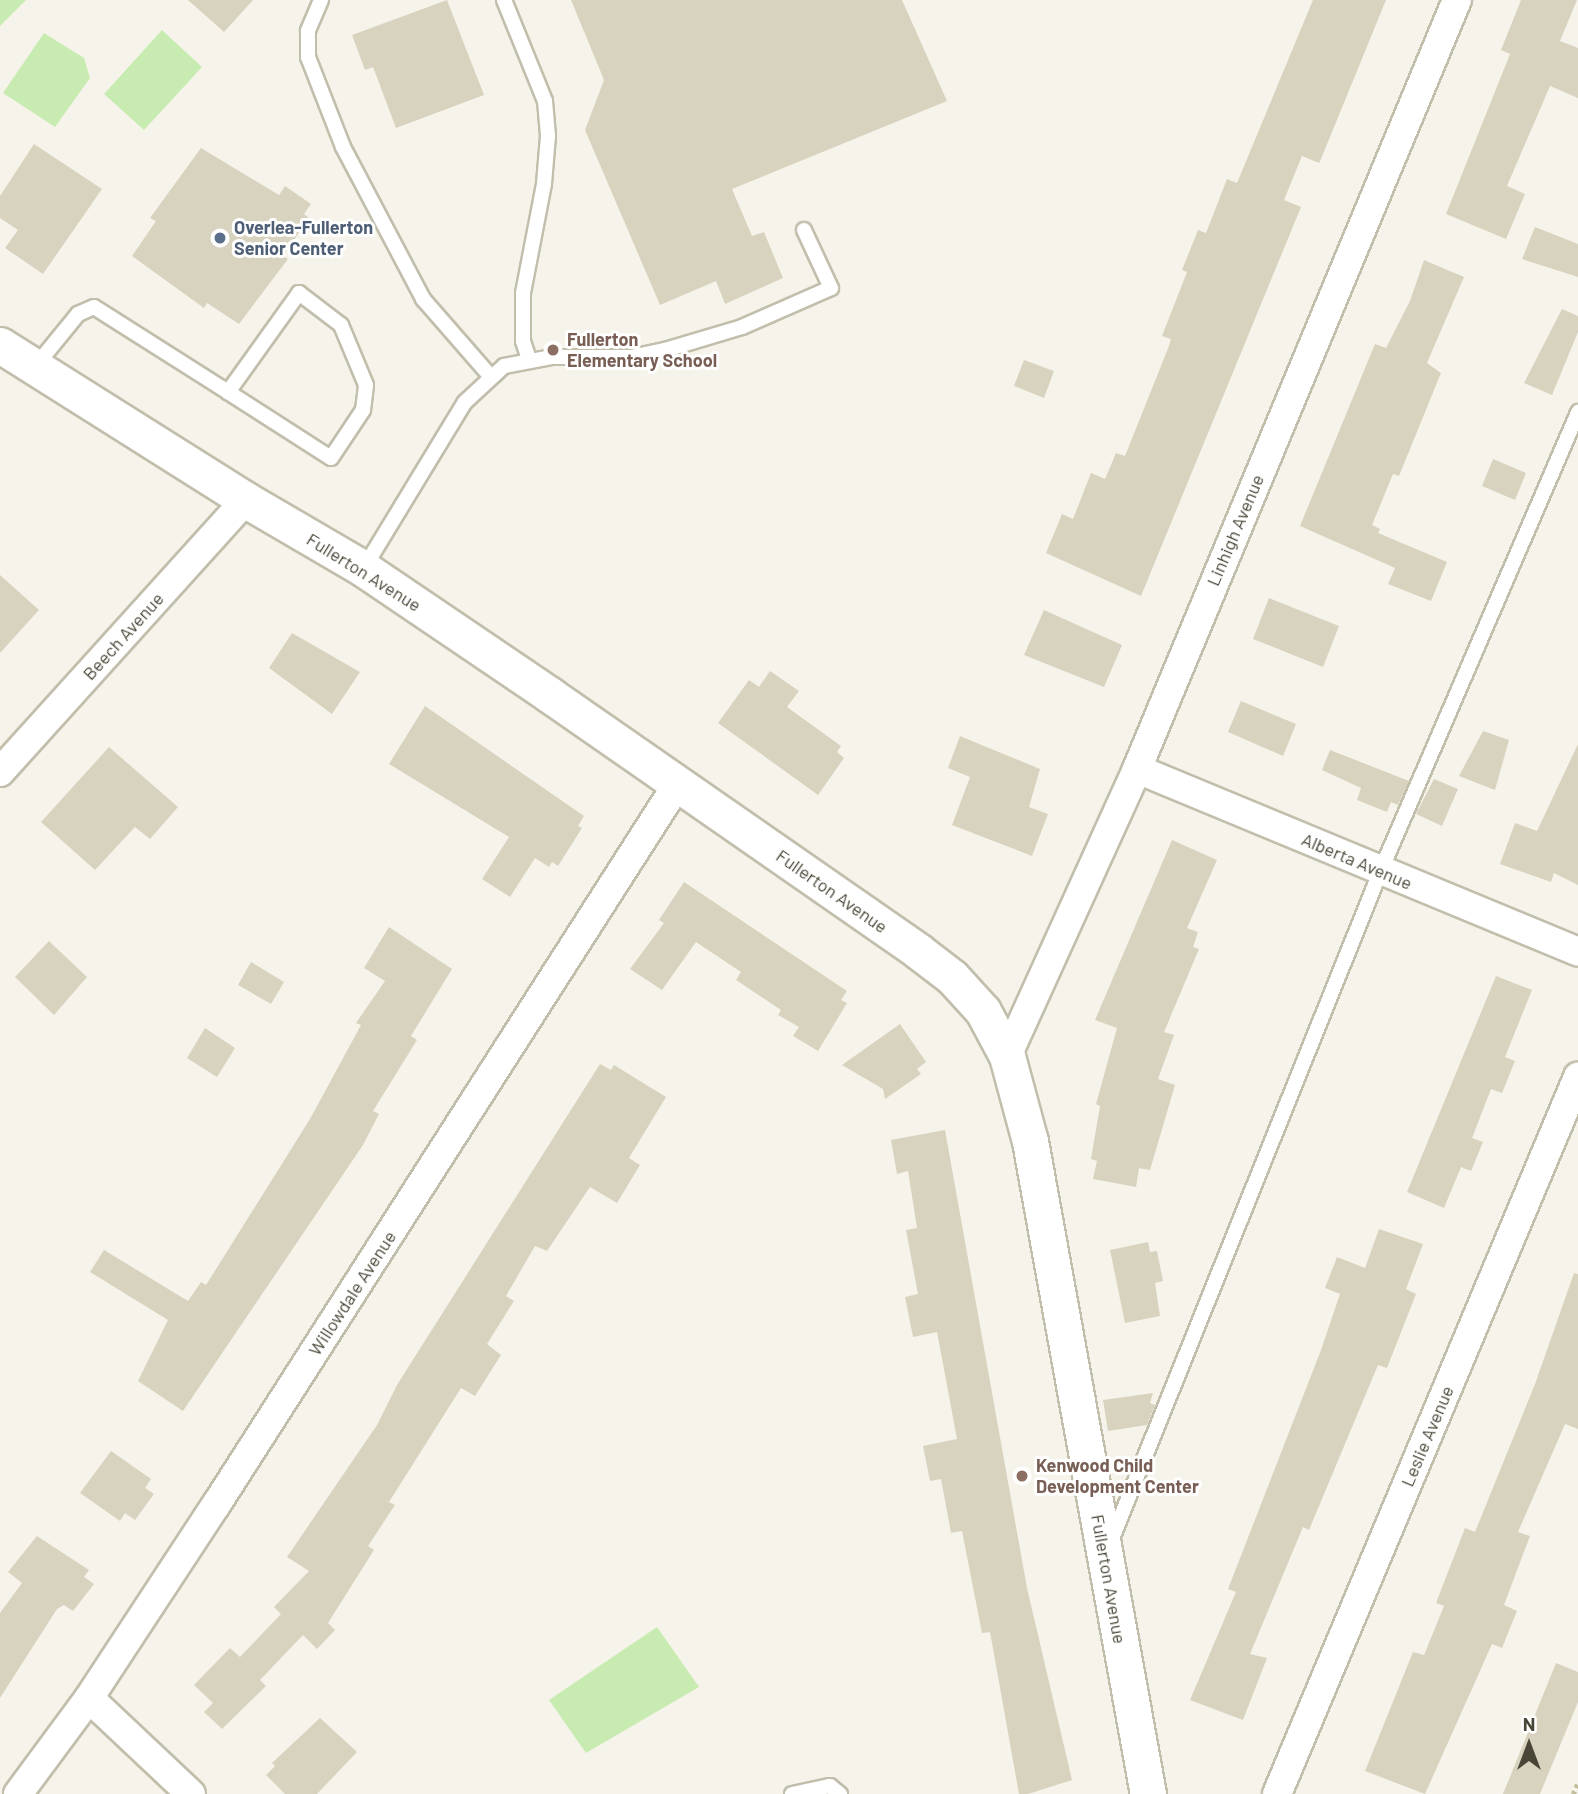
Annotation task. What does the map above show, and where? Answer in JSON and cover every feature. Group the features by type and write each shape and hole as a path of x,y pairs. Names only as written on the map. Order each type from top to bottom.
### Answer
{"street":[{"name":"Linhigh Avenue","path":"1007,1056 1137,769 1457,0"},
{"name":"Fullerton Avenue","path":"0,345 246,500 364,569 952,977 983,1011 1007,1056 1030,1141 1148,1794"},
{"name":"Beech Avenue","path":"0,772 246,500"},
{"name":"Alberta Avenue","path":"1137,769 1578,952"},
{"name":"Willowdale Avenue","path":"18,1794 89,1698 677,785"},
{"name":"Leslie Avenue","path":"1277,1794 1578,1077"},
{"path":"89,1698 191,1794"}],"lane":[{"path":"321,0 308,31 308,57 343,147 423,299 491,377"},
{"path":"504,0 545,101 548,136 544,184 523,293 523,341 529,359"},
{"path":"364,569 465,402 504,366 529,359 631,357 742,327 831,288 803,230"},
{"path":"34,368 78,314 94,307 228,393 331,458 363,410 366,384 341,326 299,293 228,393"},
{"path":"1105,1555 1381,870 1578,412"},
{"path":"792,1794 830,1786 840,1794"}],"path":[{"path":"1573,1794 1578,1782"}],"green space":[{"path":"0,0 26,0 0,26"},
{"path":"162,30 202,67 144,130 104,94"},
{"path":"44,33 84,58 90,78 55,127 3,93"},
{"path":"657,1627 699,1687 586,1753 549,1700"}],"building":[{"path":"188,0 253,0 224,32"},
{"path":"447,0 484,95 396,128 373,67 365,70 352,35"},
{"path":"571,0 902,0 947,101 732,189 752,236 764,232 783,278 725,304 716,281 660,305 585,130 604,80"},
{"path":"1313,0 1386,0 1319,163 1302,156 1284,200 1301,207 1141,596 1046,553 1062,514 1073,519 1091,473 1105,479 1116,453 1125,456 1169,346 1171,339 1162,336 1187,272 1182,270 1198,230 1206,233 1227,179 1237,183"},
{"path":"1521,0 1577,0 1560,41 1578,48 1578,98 1550,86 1507,186 1525,194 1506,239 1446,214 1510,54 1501,50"},
{"path":"34,144 102,189 43,274 5,248 18,230 0,218 0,196"},
{"name":"Overlea-Fullerton Senior Center","path":"201,148 279,195 285,186 311,204 304,214 309,218 283,256 288,259 239,324 207,303 204,308 132,256 156,221 150,218"},
{"path":"1535,227 1578,244 1578,277 1522,259"},
{"path":"1424,260 1464,277 1427,363 1441,373 1399,476 1393,474 1372,525 1380,529 1378,533 1447,562 1431,601 1388,584 1395,568 1300,526 1375,344 1386,348 1410,301"},
{"path":"1562,309 1578,316 1578,332 1552,395 1524,383"},
{"path":"1024,360 1054,371 1044,398 1014,386"},
{"path":"1493,459 1526,473 1515,500 1482,486"},
{"path":"0,575 39,610 0,653"},
{"path":"1269,598 1339,626 1323,667 1253,639"},
{"path":"1044,610 1122,645 1104,687 1024,655"},
{"path":"292,633 360,672 332,714 269,668"},
{"path":"770,671 799,691 787,707 841,746 837,752 844,758 818,795 718,723 749,680 759,687"},
{"path":"1241,701 1296,724 1283,756 1228,732"},
{"path":"425,706 584,816 578,826 582,828 558,866 552,862 549,867 535,858 510,897 482,879 509,837 389,764"},
{"path":"1483,731 1509,740 1495,790 1459,776"},
{"path":"960,736 1040,769 1029,807 1048,814 1032,856 952,825 970,777 948,768"},
{"path":"1578,744 1578,885 1554,873 1551,882 1500,864 1515,823 1537,831"},
{"path":"109,747 178,807 150,839 135,827 95,870 41,822"},
{"path":"1330,750 1409,781 1398,805 1391,802 1387,812 1357,800 1361,788 1322,770"},
{"path":"1434,779 1458,789 1442,826 1416,814"},
{"path":"1172,840 1217,860 1187,928 1198,932 1193,947 1199,949 1164,1032 1174,1035 1158,1079 1175,1085 1150,1170 1139,1168 1136,1187 1093,1179 1097,1161 1091,1159 1100,1106 1096,1104 1117,1028 1095,1020"},
{"path":"684,882 847,991 841,1000 847,1003 818,1051 793,1036 799,1027 778,1015 781,1010 736,980 741,972 696,942 662,990 630,969 664,923 659,920"},
{"path":"389,927 452,969 411,1036 417,1040 373,1111 379,1114 363,1145 183,1411 138,1381 168,1320 90,1272 104,1250 188,1301 201,1282 206,1285 310,1119 361,1025 356,1023 385,981 364,968"},
{"path":"49,941 87,977 54,1015 15,977"},
{"path":"251,962 284,982 271,1004 238,985"},
{"path":"1496,976 1532,990 1505,1057 1515,1061 1502,1093 1491,1089 1472,1138 1483,1142 1471,1171 1461,1167 1444,1208 1407,1192"},
{"path":"900,1024 926,1062 917,1069 921,1074 885,1099 883,1089 842,1065"},
{"path":"205,1028 235,1048 217,1077 187,1058"},
{"path":"600,1064 611,1070 614,1065 666,1097 629,1158 640,1165 617,1203 590,1187 547,1251 535,1246 506,1296 514,1301 487,1344 501,1355 475,1396 461,1388 389,1502 395,1505 368,1546 374,1550 328,1623 335,1630 317,1649 303,1635 260,1680 266,1686 222,1729 204,1712 213,1703 194,1685 230,1648 240,1657 281,1614 274,1607 309,1571 287,1557 377,1425 397,1385"},
{"path":"945,1130 1027,1588 1072,1780 1028,1794 1019,1794 990,1632 982,1633 962,1531 951,1533 941,1479 930,1481 923,1446 957,1439 937,1332 913,1337 905,1297 918,1294 906,1230 917,1228 908,1171 897,1174 891,1140"},
{"path":"1379,1229 1423,1244 1406,1289 1416,1294 1387,1368 1378,1365 1309,1530 1303,1527 1250,1654 1267,1658 1243,1720 1190,1700 1236,1592 1228,1589 1321,1350 1340,1294 1325,1288 1337,1257 1365,1268"},
{"path":"1148,1242 1150,1252 1157,1251 1163,1281 1155,1283 1160,1316 1125,1323 1110,1250"},
{"path":"1574,1273 1578,1274 1578,1429 1565,1424 1518,1532 1530,1536 1504,1605 1517,1611 1502,1648 1492,1644 1425,1794 1365,1771 1413,1652 1424,1655 1444,1606 1436,1603 1465,1528 1475,1532 1535,1384"},
{"path":"1153,1393 1150,1403 1155,1405 1147,1425 1108,1431 1103,1400"},
{"path":"111,1451 151,1479 145,1488 154,1494 135,1520 125,1513 120,1521 80,1493"},
{"path":"37,1536 89,1570 84,1577 94,1584 73,1611 64,1605 57,1609 0,1698 0,1613 22,1583 8,1572"},
{"path":"1556,1663 1578,1672 1578,1702 1540,1794 1503,1794"},
{"path":"320,1718 357,1752 317,1794 285,1794 266,1775 275,1766 272,1763"}],"place":[{"name":"Overlea-Fullerton Senior Center","path":"220,238"},
{"name":"Fullerton Elementary School","path":"553,350"},
{"name":"Kenwood Child Development Center","path":"1022,1476"}]}
